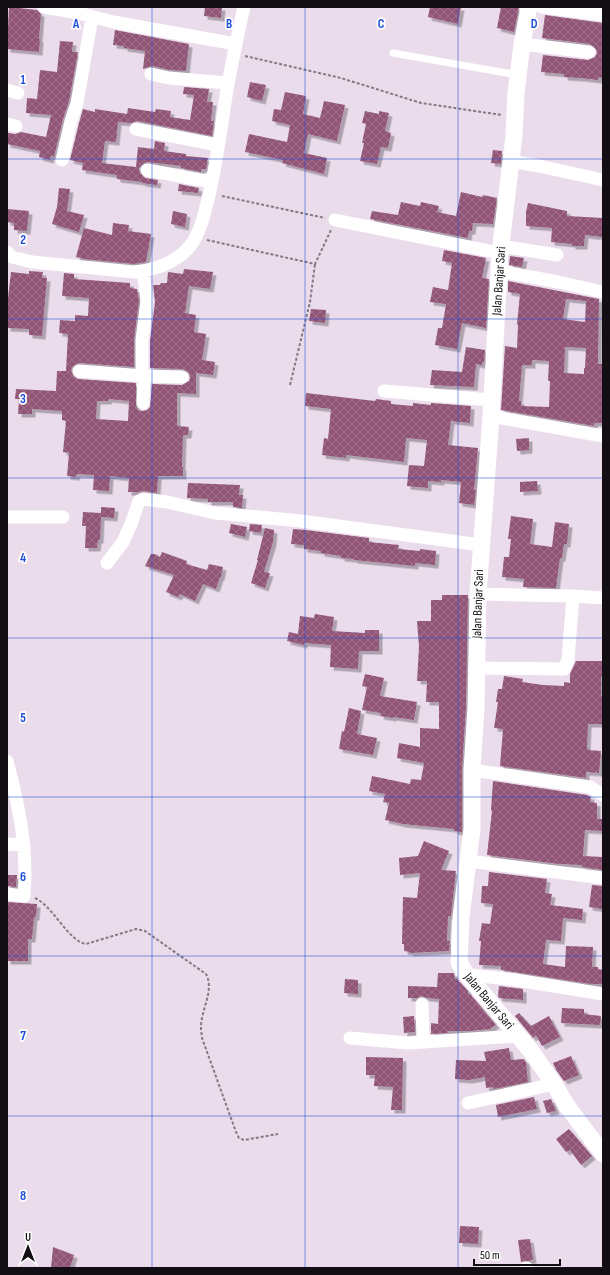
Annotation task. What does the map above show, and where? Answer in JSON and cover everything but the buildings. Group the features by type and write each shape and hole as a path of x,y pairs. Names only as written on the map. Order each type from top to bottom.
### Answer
{"street":[{"path":"44,7 79,13 235,49"},
{"path":"7,252 12,257 32,262 125,271 143,271 168,264 190,247 202,223 211,188 228,83 244,7"},
{"name":"Jalan Banjar Sari","path":"529,7 518,75 515,117 500,250 491,416 478,594 476,707 472,770 472,829 461,917 459,962 531,1051 567,1106 603,1153"},
{"path":"542,7 603,15"},
{"path":"62,160 71,121 77,103 92,17"},
{"path":"522,44 589,52"},
{"path":"151,74 169,78 228,83"},
{"path":"136,129 218,145"},
{"path":"510,161 603,180"},
{"path":"147,170 211,188"},
{"path":"336,220 500,250 557,255"},
{"path":"143,271 147,301 142,340 142,369 144,376 143,403"},
{"path":"499,271 603,292"},
{"path":"79,371 144,376 182,377"},
{"path":"384,391 491,400"},
{"path":"491,416 603,436"},
{"path":"107,563 123,542 139,501 143,500 167,502 215,513 301,521 481,545"},
{"path":"7,517 63,517"},
{"path":"478,594 603,598"},
{"path":"476,668 564,669 568,660 573,596"},
{"path":"7,761 12,796 24,845 24,896 7,894"},
{"path":"472,770 597,788 603,795"},
{"path":"7,844 24,845"},
{"path":"468,861 603,878"},
{"path":"468,975 510,979 603,994"},
{"path":"422,1004 423,1042"},
{"path":"350,1038 408,1043 519,1036"},
{"path":"468,1103 554,1084"}],"lane":[{"path":"393,53 518,75"}],"path":[{"path":"235,49 341,78 421,103 515,117"},
{"path":"211,188 336,220 315,264 310,302 290,385"},
{"path":"196,237 315,264"},
{"path":"24,896 36,899 50,910 75,939 81,943 86,944 136,929 144,931 206,974 209,979 209,989 202,1022 202,1038 236,1132 239,1138 244,1140 278,1134"}]}
